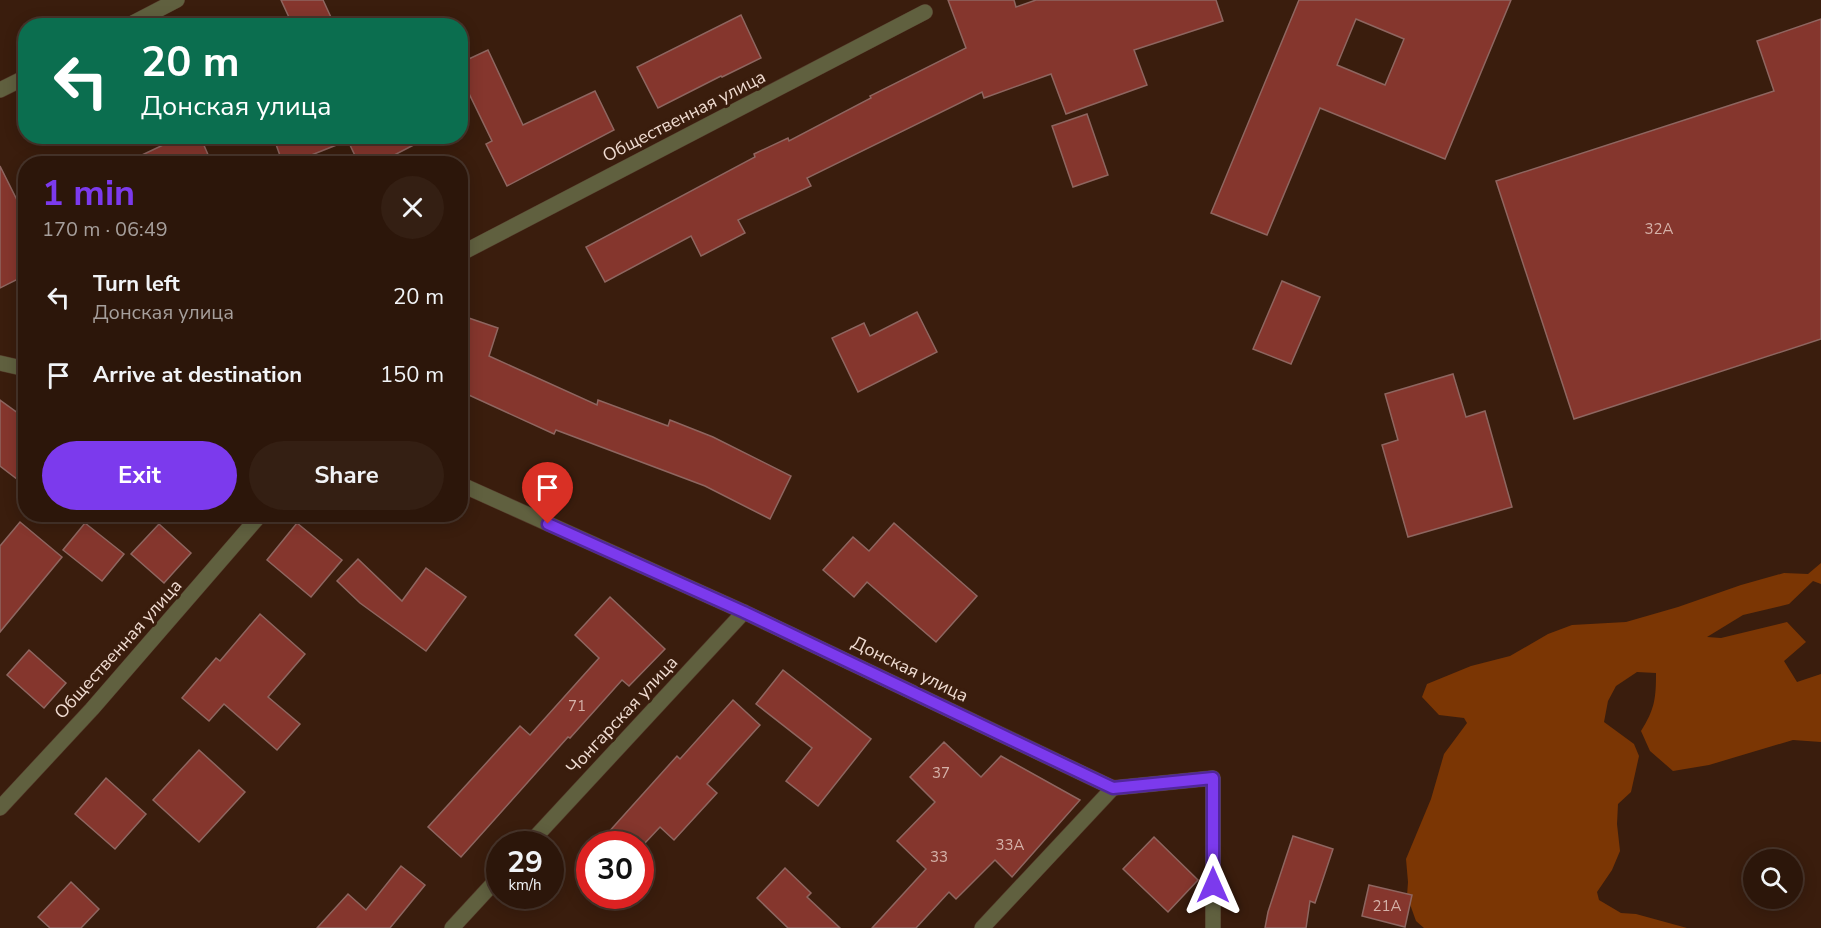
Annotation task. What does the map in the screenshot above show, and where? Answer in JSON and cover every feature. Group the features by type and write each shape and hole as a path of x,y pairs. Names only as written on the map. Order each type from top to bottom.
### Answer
{"street":[{"path":"142,18 177,0"},
{"name":"Общественная улица","path":"468,250 925,12"},
{"path":"0,90 18,81"},
{"path":"0,363 18,367"},
{"name":"Донская улица","path":"468,488 744,612 1113,788"},
{"name":"Общественная улица","path":"0,808 92,709 254,522"},
{"name":"Чонгарская улица","path":"541,831 744,612"},
{"path":"982,928 1113,788 1213,778 1213,928"},
{"path":"452,928 486,891"}],"shaded area":[{"path":"1821,563 1821,584 1813,581 1789,604 1743,615 1707,637 1721,638 1787,622 1806,642 1784,661 1797,682 1821,674 1821,742 1793,740 1709,765 1673,771 1650,751 1641,731 1654,703 1656,673 1637,672 1616,686 1608,701 1604,722 1634,744 1639,756 1631,792 1618,804 1617,824 1620,851 1612,870 1597,892 1599,900 1621,913 1636,914 1687,928 1424,928 1416,921 1407,896 1406,859 1431,799 1444,754 1467,723 1464,718 1439,715 1422,697 1427,684 1471,666 1510,656 1548,634 1572,625 1626,622 1784,573 1808,574"}],"building":[{"path":"281,0 323,0 331,18 289,18"},
{"path":"948,0 1014,0 1016,7 1036,0 1216,0 1223,21 1134,50 1147,85 1066,114 1051,74 984,98 982,92 807,178 811,186 738,220 745,233 701,256 691,236 605,282 586,247 755,157 754,154 788,138 789,141 871,98 870,96 966,48"},
{"path":"1299,0 1511,0 1445,159 1320,108 1267,235 1211,213","holes":["1356,19 1404,39 1385,85 1337,65"]},
{"path":"741,15 761,58 658,108 637,67"},
{"path":"1821,19 1821,339 1574,419 1496,181 1774,91 1757,41"},
{"path":"488,50 523,125 595,91 614,130 507,186 486,144 492,141 468,92 468,59"},
{"path":"1087,114 1108,175 1073,187 1052,126"},
{"path":"165,144 203,144 209,156 140,156"},
{"path":"276,144 339,144 309,156 280,156"},
{"path":"416,144 392,156 355,156 350,145"},
{"path":"0,166 18,202 18,279 0,288"},
{"path":"1282,281 1320,297 1291,364 1253,349"},
{"path":"917,312 937,352 858,392 832,338 864,323 870,336"},
{"path":"468,318 498,328 489,356 597,405 598,400 668,426 670,420 713,437 791,476 770,519 705,486 556,430 554,434 468,395"},
{"path":"1453,374 1466,417 1485,411 1512,507 1408,537 1382,445 1398,440 1385,394"},
{"path":"0,400 18,413 18,480 0,466"},
{"path":"20,522 62,557 0,632 0,546"},
{"path":"85,523 124,554 102,581 63,550"},
{"path":"297,523 342,560 311,597 267,560"},
{"path":"894,523 977,596 936,642 867,582 854,597 823,570 853,537 869,551"},
{"path":"159,524 191,553 164,583 131,554"},
{"path":"358,559 402,601 426,568 466,597 426,651 360,603 337,581"},
{"path":"610,597 665,649 629,686 622,680 461,857 428,827 520,726 530,735 599,658 575,635"},
{"path":"260,614 305,654 268,697 300,724 277,750 224,704 209,721 182,698 216,658 220,661"},
{"path":"29,650 66,683 44,708 7,675"},
{"path":"783,670 871,739 818,806 786,781 812,748 756,704"},
{"path":"733,700 760,725 707,784 717,793 674,840 660,827 654,833 654,831 610,831 677,756 680,759"},
{"path":"944,742 981,777 1001,756 1080,800 1012,877 995,860 956,899 949,892 916,928 872,928 926,869 897,841 935,802 910,777"},
{"path":"199,750 245,792 199,842 153,800"},
{"path":"106,778 146,814 115,849 75,814"},
{"path":"1293,836 1333,849 1315,903 1310,901 1306,928 1265,928 1268,912"},
{"path":"1154,837 1198,880 1168,912 1123,869"},
{"path":"401,866 425,885 390,928 317,928 348,894 366,910"},
{"path":"785,868 811,893 807,897 840,928 788,928 757,898"},
{"path":"71,882 99,909 81,928 50,928 38,917"},
{"path":"1369,885 1412,895 1405,927 1362,916"}],"route":[{"path":"548,524 744,612 1113,788 1213,778 1213,885"}]}
